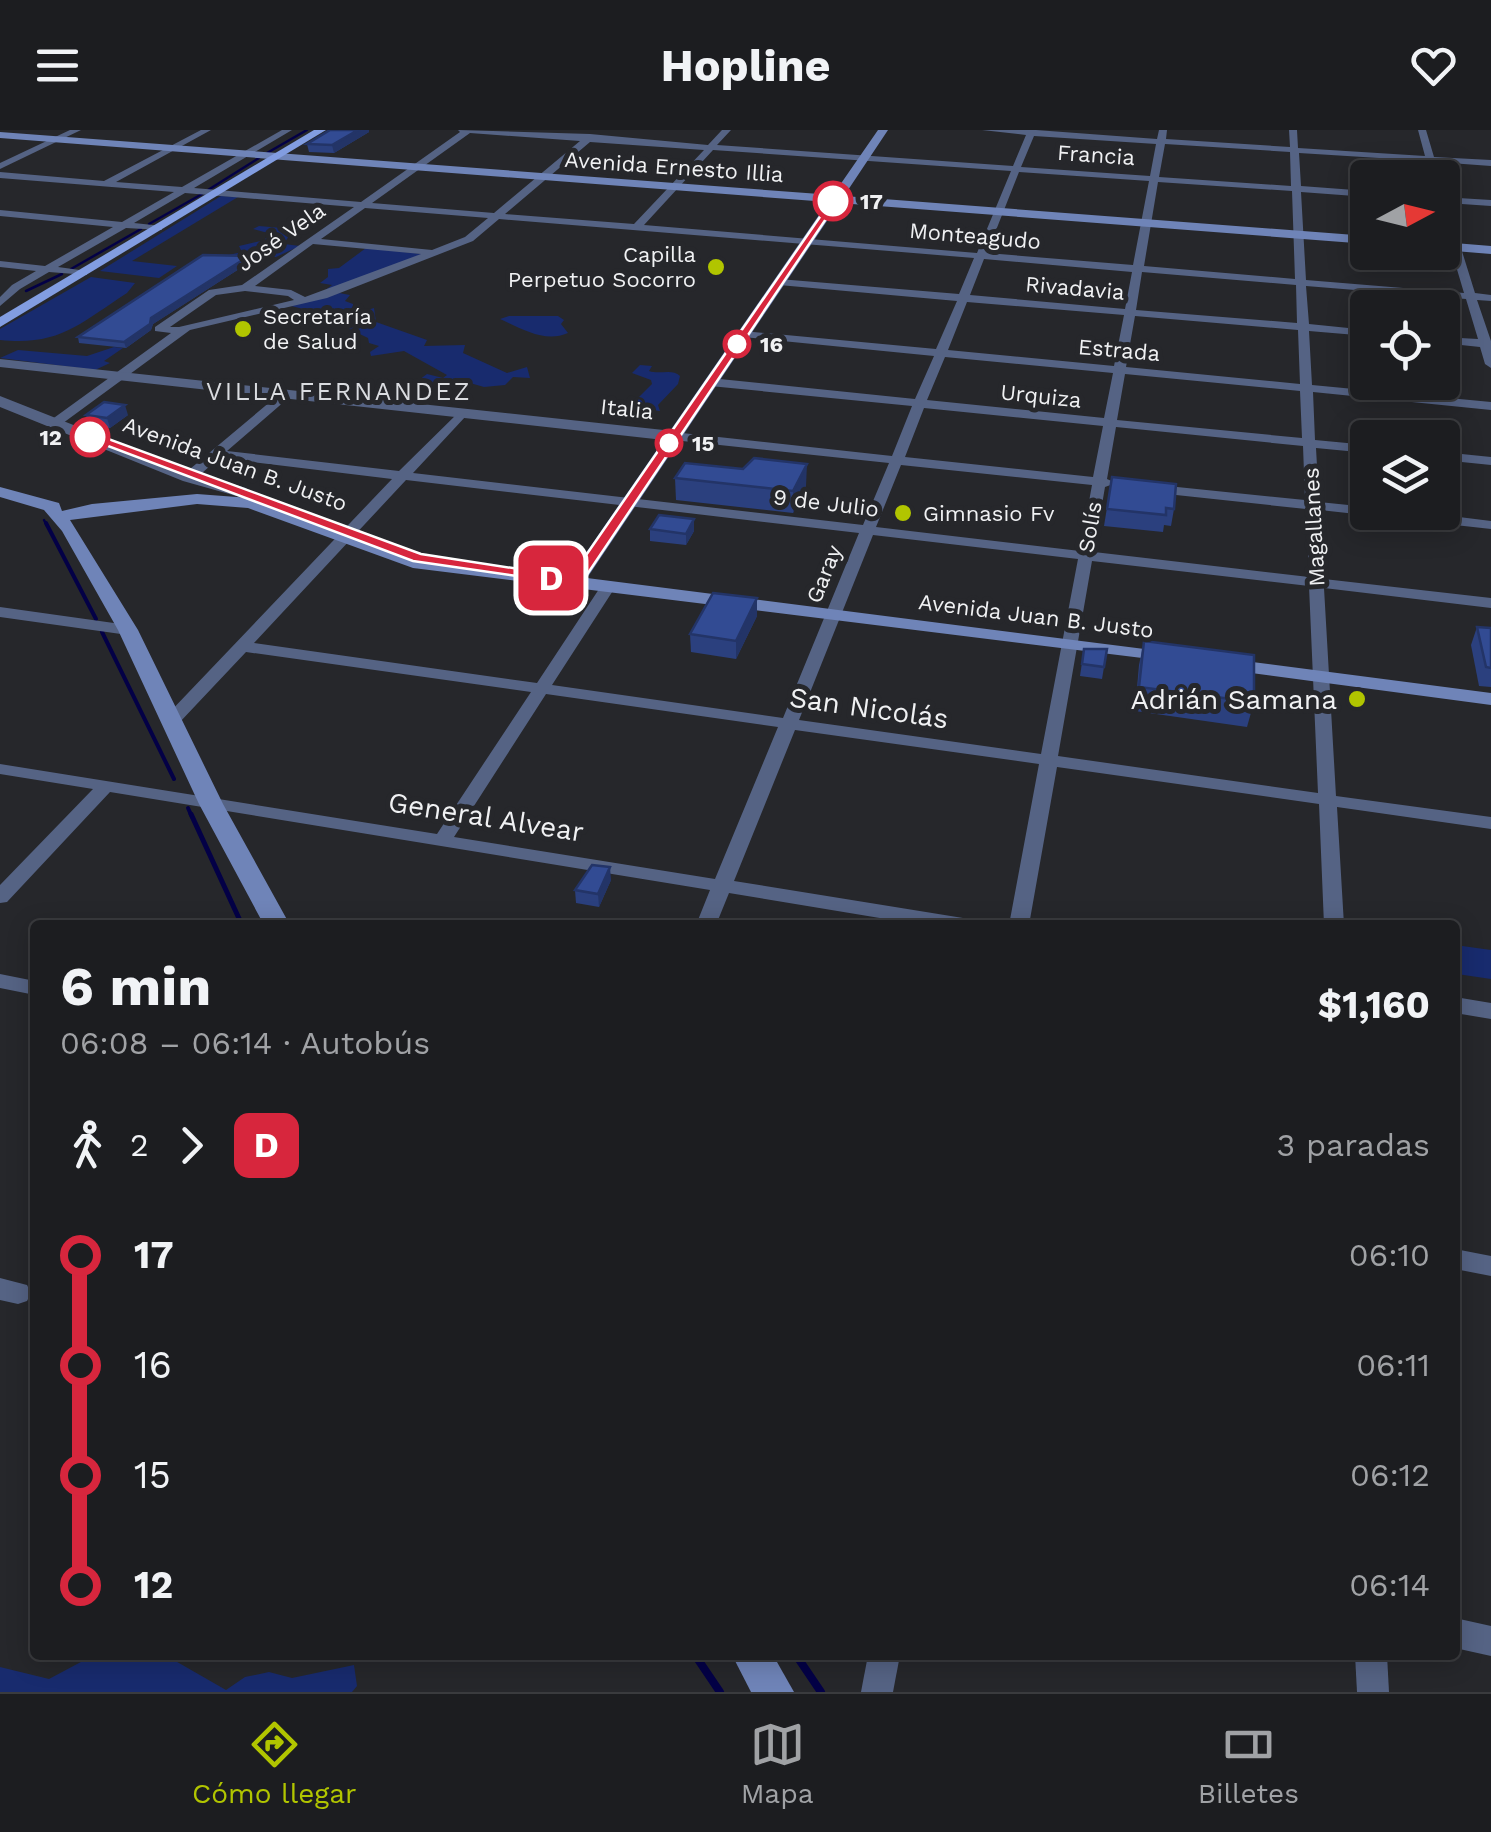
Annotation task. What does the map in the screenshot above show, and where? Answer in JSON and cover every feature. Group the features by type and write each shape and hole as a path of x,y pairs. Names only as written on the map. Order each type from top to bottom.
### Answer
{"main road":[{"path":"0,323 321,130"},
{"path":"575,582 883,130"},
{"name":"Avenida Ernesto Illia","path":"0,135 1350,238"},
{"path":"1460,247 1491,250"},
{"path":"0,482 73,511 211,804 274,920"},
{"path":"0,492 73,511 245,498"},
{"name":"Avenida Juan B. Justo","path":"245,498 413,562 1491,699"},
{"path":"754,1660 774,1692"}],"street":[{"path":"0,166 77,130"},
{"path":"105,184 207,130"},
{"path":"18,312 0,307 16,287 288,130"},
{"name":"Francia","path":"466,130 1350,193"},
{"name":"José Vela","path":"181,332 159,330 213,292 245,288 466,130"},
{"path":"55,423 181,332 304,301 470,239 599,130"},
{"path":"636,228 727,130"},
{"path":"986,130 1491,163"},
{"name":"Solís","path":"1020,920 1163,130"},
{"name":"Magallanes","path":"1293,130 1334,920"},
{"path":"1422,130 1430,159"},
{"name":"Garay","path":"708,920 1031,132"},
{"name":"Monteagudo","path":"0,175 1491,298"},
{"path":"1460,201 1491,203"},
{"path":"0,213 159,228"},
{"path":"0,224 17,215"},
{"path":"310,241 436,252"},
{"path":"0,264 83,273"},
{"path":"1460,270 1488,344 1491,364"},
{"name":"Rivadavia","path":"778,282 1350,332"},
{"path":"245,288 292,292 304,301"},
{"name":"Estrada","path":"744,334 1491,406"},
{"path":"1460,342 1488,344"},
{"name":"Italia","path":"0,364 1118,484"},
{"name":"Urquiza","path":"710,382 1350,446"},
{"path":"189,476 287,394"},
{"name":"Avenida Juan B. Justo","path":"0,401 245,498"},
{"path":"173,718 462,413"},
{"name":"9 de Julio","path":"216,454 1491,603"},
{"path":"1460,458 1491,461"},
{"path":"1137,486 1350,509"},
{"path":"1460,521 1491,525"},
{"path":"442,840 608,586"},
{"path":"0,612 128,630"},
{"name":"San Nicolás","path":"240,646 1491,823"},
{"name":"General Alvear","path":"0,769 931,920"},
{"path":"0,897 106,786"},
{"path":"0,981 30,987"},
{"path":"1460,1006 1491,1011"},
{"path":"1460,1260 1491,1266"},
{"path":"1460,1634 1491,1641"},
{"path":"877,1692 883,1660"},
{"path":"1371,1660 1374,1692"}],"shaded area":[{"path":"221,196 238,197 132,261 177,266 159,278 100,271"},
{"path":"253,229 293,229 284,244 300,246 276,257 224,256 242,252 239,246 265,240 268,233"},
{"path":"366,248 423,254 323,292 332,285 320,283 328,277 328,269 339,268"},
{"path":"91,277 135,283 127,293 82,323 54,336 0,340 0,329"},
{"path":"339,293 350,295 345,301 353,304 354,314 374,308 376,322 427,340 424,346 465,345 463,353 507,373 527,367 530,378 513,377 505,385 484,387 470,383 442,392 396,386 427,374 443,378 447,375 404,351 371,356 370,352 379,346 369,343 368,338 312,311 291,306"},
{"path":"558,316 564,320 561,324 568,333 534,334 500,319"},
{"path":"123,348 104,361 110,363 95,370 0,358 18,350 87,356"},
{"path":"640,365 652,366 649,371 680,376 678,384 658,405 660,411 629,407 652,384 651,380 632,373"},
{"path":"1460,946 1491,950 1491,979 1460,974"},
{"path":"85,1660 174,1660 226,1690 245,1677 269,1672 292,1678 354,1665 357,1686 352,1692 0,1692 0,1667 49,1679"}],"building":[{"path":"330,130 358,130 332,145 307,144"},
{"path":"203,255 249,256 151,318 150,324 124,342 78,337"},
{"path":"104,402 125,405 107,418 86,415"},
{"path":"754,458 807,464 793,491 675,478 685,463 743,469"},
{"path":"1112,477 1176,484 1174,509 1166,508 1166,515 1107,509"},
{"path":"659,515 694,519 686,534 650,529"},
{"path":"713,593 757,598 736,641 690,634"},
{"path":"1477,627 1491,628 1491,668 1486,667"},
{"path":"1144,641 1254,655 1254,702 1139,687"},
{"path":"1084,649 1107,649 1104,667 1082,664"},
{"path":"592,865 610,867 598,894 575,890"}],"waterway":[{"path":"267,153 307,130"},
{"path":"208,190 259,158"},
{"path":"149,224 202,194"},
{"path":"71,269 141,229"},
{"path":"26,291 62,274"},
{"path":"44,520 47,526"},
{"path":"46,523 96,619"},
{"path":"102,632 174,779"},
{"path":"188,808 192,817"},
{"path":"191,814 240,920"},
{"path":"698,1660 720,1692"},
{"path":"799,1660 821,1692"}],"bus line":[{"name":"D","path":"90,437 418,558 575,582 833,201"}],"place":[{"name":"17","path":"833,201"},
{"name":"Capilla Perpetuo Socorro","path":"716,267"},
{"name":"Secretaría de Salud","path":"243,329"},
{"name":"16","path":"737,344"},
{"name":"12","path":"90,437"},
{"name":"15","path":"669,443"},
{"name":"Gimnasio Fv","path":"903,513"},
{"name":"Adrián Samana","path":"1357,699"}],"district":[{"name":"VILLA FERNANDEZ","path":"339,391"}]}
